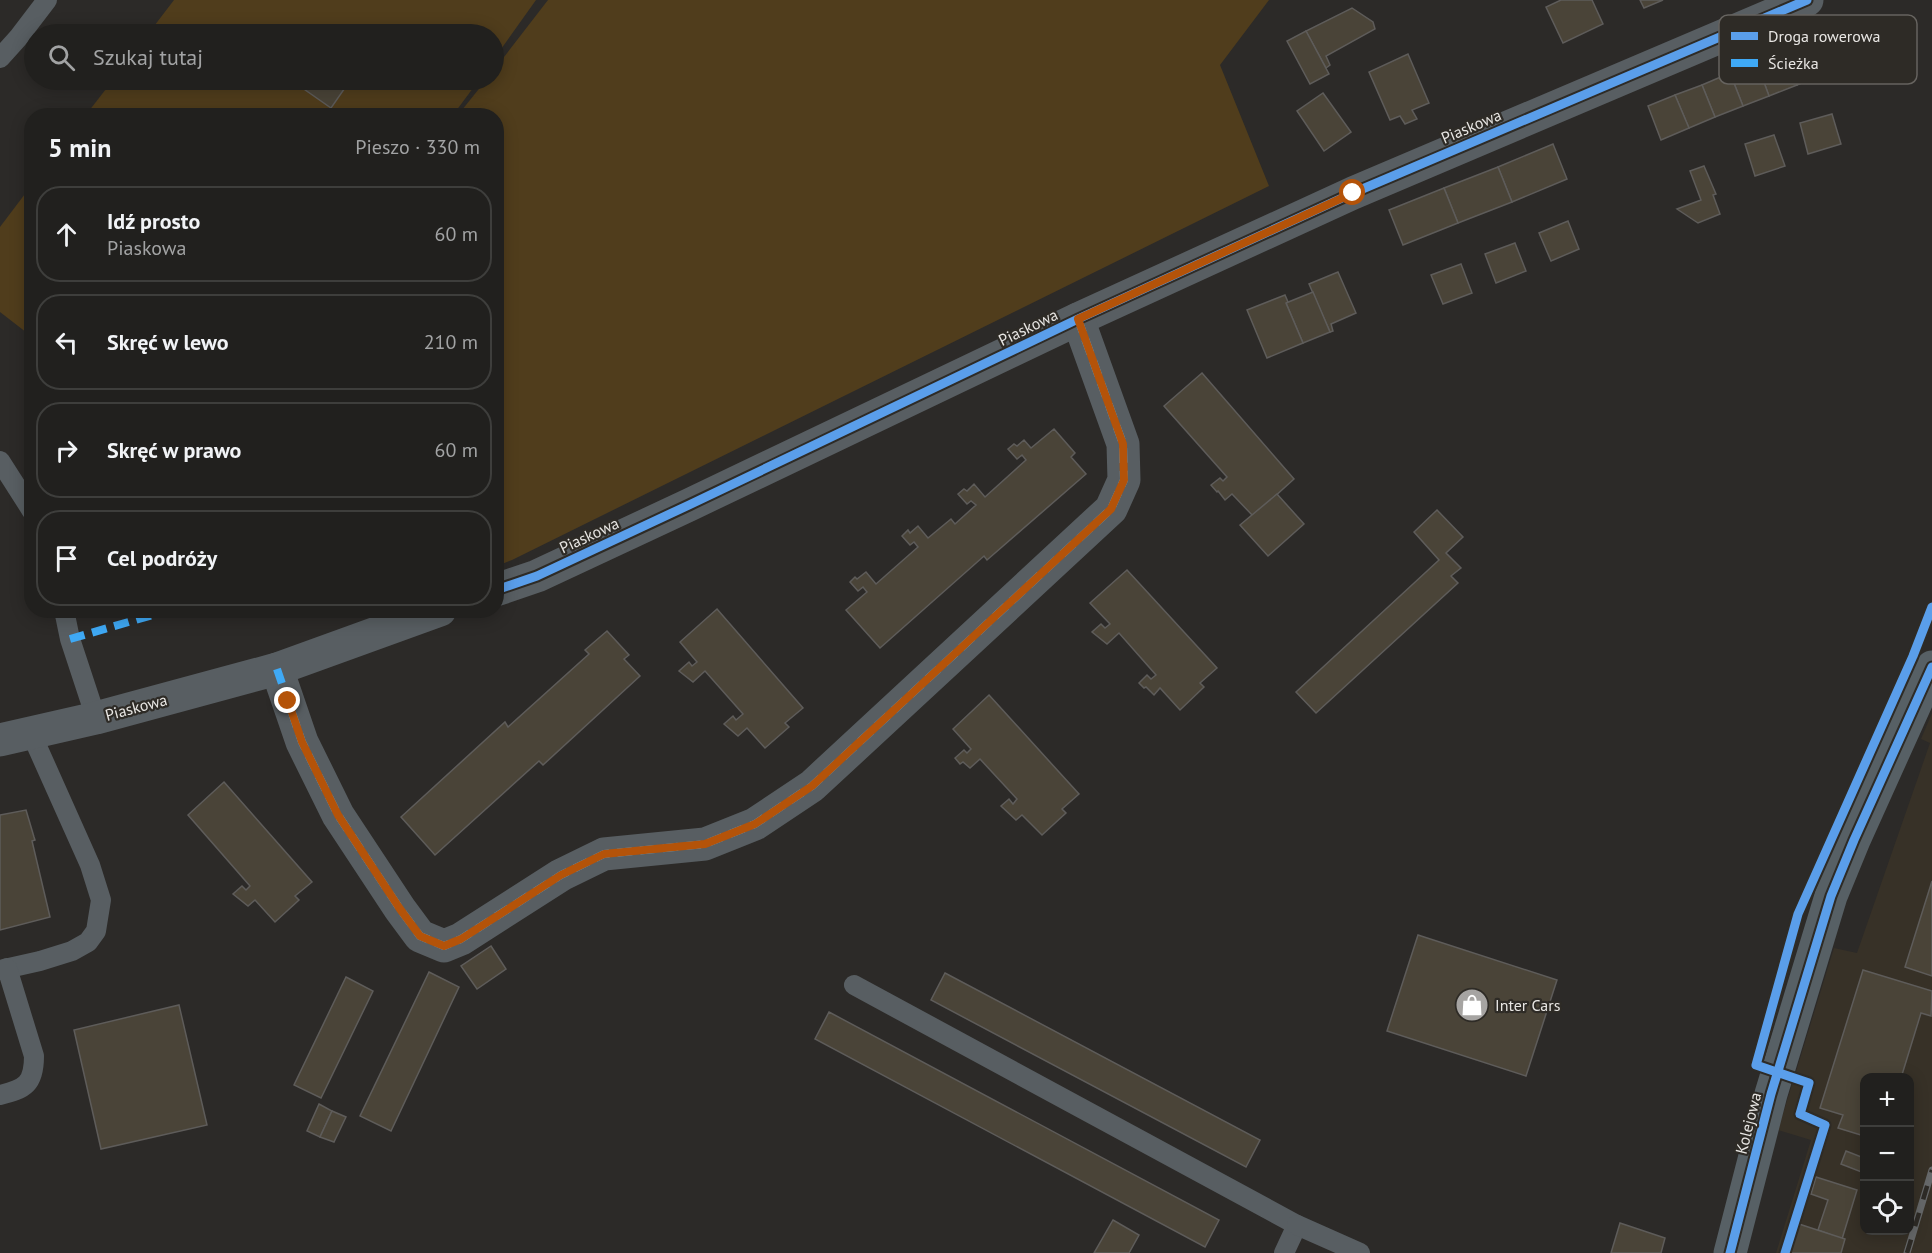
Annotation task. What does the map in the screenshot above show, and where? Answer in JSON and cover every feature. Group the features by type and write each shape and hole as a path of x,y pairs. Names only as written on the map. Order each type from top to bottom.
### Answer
{"street":[{"name":"Piaskowa","path":"1772,15 1807,0"},
{"name":"Piaskowa","path":"504,587 537,576 689,506 1078,319 1353,193 1719,37"},
{"path":"277,669 302,742 338,815 420,936 444,946 461,939 561,875 604,854 705,844 755,824 812,786 1111,509 1124,480 1123,444 1078,319"},
{"name":"Piaskowa","path":"0,740 96,718 277,669 418,618"},
{"name":"Kolejowa","path":"1730,1253 1774,1083 1831,896 1932,667"}],"lane":[{"path":"29,24 47,0"},
{"path":"0,58 24,30"},
{"path":"0,461 24,498"},
{"path":"66,618 70,639 96,718"},
{"path":"0,1095 19,1090 30,1081 34,1071 34,1056 3,969 72,951 88,942 96,931 101,900 90,865 32,733"},
{"path":"854,985 1297,1225 1360,1253"},
{"path":"1284,1253 1297,1225"}],"shaded area":[{"path":"174,0 536,0 504,45 504,24 156,24"},
{"path":"548,0 1269,0 1220,65 1269,186 504,563 504,108 464,108 478,90 504,90 504,57"},
{"path":"105,90 472,90 458,108 91,108"},
{"path":"24,195 24,331 0,312 0,227"},
{"path":"1932,713 1932,1253 1776,1253 1811,1140 1778,1130 1834,948 1857,953 1930,743 1921,739"}],"building":[{"path":"1561,0 1592,0 1603,24 1563,43 1546,7"},
{"path":"1640,0 1663,0 1644,8"},
{"path":"1352,8 1373,22 1375,29 1326,56 1330,65 1326,68 1306,31"},
{"path":"1306,31 1329,74 1310,84 1287,41"},
{"path":"1408,54 1429,103 1412,110 1417,119 1405,124 1400,116 1390,120 1369,72"},
{"path":"1719,78 1719,84 1734,84 1743,106 1715,117 1702,85"},
{"path":"1734,84 1765,84 1769,96 1743,106"},
{"path":"1765,84 1797,85 1769,96"},
{"path":"1702,85 1715,117 1689,128 1675,95"},
{"path":"305,90 344,90 331,108"},
{"path":"1323,93 1351,132 1324,151 1297,111"},
{"path":"1675,95 1689,128 1661,140 1648,106"},
{"path":"1832,114 1841,144 1808,154 1800,123"},
{"path":"1774,135 1785,166 1755,176 1745,144"},
{"path":"1553,144 1567,179 1512,202 1498,167"},
{"path":"1704,166 1716,194 1713,195 1720,214 1698,223 1677,209 1701,200 1690,171"},
{"path":"1498,167 1512,202 1458,223 1444,188"},
{"path":"1444,188 1458,223 1403,245 1389,210"},
{"path":"1568,221 1579,249 1551,261 1539,233"},
{"path":"1515,243 1526,271 1496,283 1485,254"},
{"path":"1461,264 1472,293 1443,304 1431,275"},
{"path":"1338,272 1356,313 1331,324 1333,331 1330,332 1309,284"},
{"path":"1313,292 1330,332 1303,343 1286,303"},
{"path":"1285,295 1288,302 1286,303 1303,343 1267,358 1247,310"},
{"path":"1202,373 1294,479 1253,516 1232,494 1225,500 1211,485 1220,478 1223,481 1227,477 1164,406"},
{"path":"1054,429 1075,453 1071,457 1086,474 987,560 984,556 880,648 846,610 867,592 863,587 858,591 850,582 866,572 876,584 918,547 914,542 910,545 902,536 908,530 910,533 918,526 928,538 951,519 955,524 976,505 971,501 967,504 958,494 964,489 967,491 974,484 985,497 1026,460 1022,455 1017,459 1008,449 1024,440 1031,448"},
{"path":"1277,494 1304,524 1268,556 1240,525"},
{"path":"1437,510 1463,537 1446,553 1461,568 1451,576 1458,583 1316,713 1296,692 1439,560 1414,532"},
{"path":"1127,570 1217,668 1200,683 1204,687 1180,710 1160,688 1154,695 1139,683 1147,675 1151,679 1156,675 1119,633 1107,644 1092,632 1101,624 1105,628 1110,624 1090,603"},
{"path":"717,609 803,708 785,723 789,727 765,748 747,728 738,736 724,724 733,716 736,720 743,714 705,671 693,682 679,671 689,662 692,666 697,662 680,642"},
{"path":"607,631 629,655 624,659 640,676 543,765 539,761 435,855 401,817 505,722 508,727 589,654 585,650"},
{"path":"989,695 1079,794 1062,809 1066,813 1042,835 1022,815 1016,820 1001,806 1009,799 1013,804 1017,799 980,759 970,768 963,762 960,764 955,758 964,750 967,753 971,749 953,729"},
{"path":"224,782 312,882 295,896 299,900 275,922 255,900 248,906 233,894 242,886 246,890 250,886 188,815"},
{"path":"26,810 35,840 32,841 50,917 0,930 0,815"},
{"path":"1932,881 1932,976 1905,967"},
{"name":"Inter Cars","path":"1418,935 1557,980 1526,1076 1387,1031"},
{"path":"491,946 506,969 477,989 461,966"},
{"path":"1863,970 1932,991 1931,1016 1921,1013 1903,1073 1860,1073 1860,1135 1838,1128 1843,1115 1820,1108"},
{"path":"429,972 459,987 391,1131 360,1116"},
{"path":"945,973 1260,1140 1246,1167 931,1000"},
{"path":"346,977 373,991 321,1098 294,1085"},
{"path":"179,1005 207,1125 101,1149 74,1030"},
{"path":"829,1012 1219,1220 1205,1247 815,1039"},
{"path":"319,1104 332,1111 320,1137 307,1131"},
{"path":"332,1111 346,1117 334,1142 320,1137"},
{"path":"1846,1151 1860,1156 1860,1171 1841,1164"},
{"path":"1816,1177 1857,1190 1842,1239 1818,1230 1828,1200 1811,1194"},
{"path":"1113,1220 1139,1235 1129,1253 1094,1253"},
{"path":"1620,1223 1665,1238 1661,1253 1611,1253"},
{"path":"1799,1224 1845,1239 1841,1253 1790,1253"}],"railway":[{"path":"1907,1253 1932,1170"}],"marked path":[{"path":"277,669 302,742 338,815 420,936 444,946 461,939 561,875 604,854 705,844 755,824 812,786 1111,509 1124,480 1123,444 1078,319"},
{"path":"70,639 142,618"}],"cycle path":[{"path":"1772,15 1807,0"},
{"path":"504,587 537,576 1078,319 1353,193 1719,37"},
{"path":"1785,1253 1825,1125 1800,1114 1809,1083 1756,1065 1798,914 1913,656 1932,607"},
{"path":"1730,1253 1771,1094 1831,896 1932,667"}],"place":[{"name":"Inter Cars","path":"1472,1005"}],"route":[{"path":"288,701 302,742 338,815 420,936 444,946 461,939 561,875 604,854 705,844 755,824 812,786 1111,509 1124,480 1123,444 1078,319 1353,193"}]}
